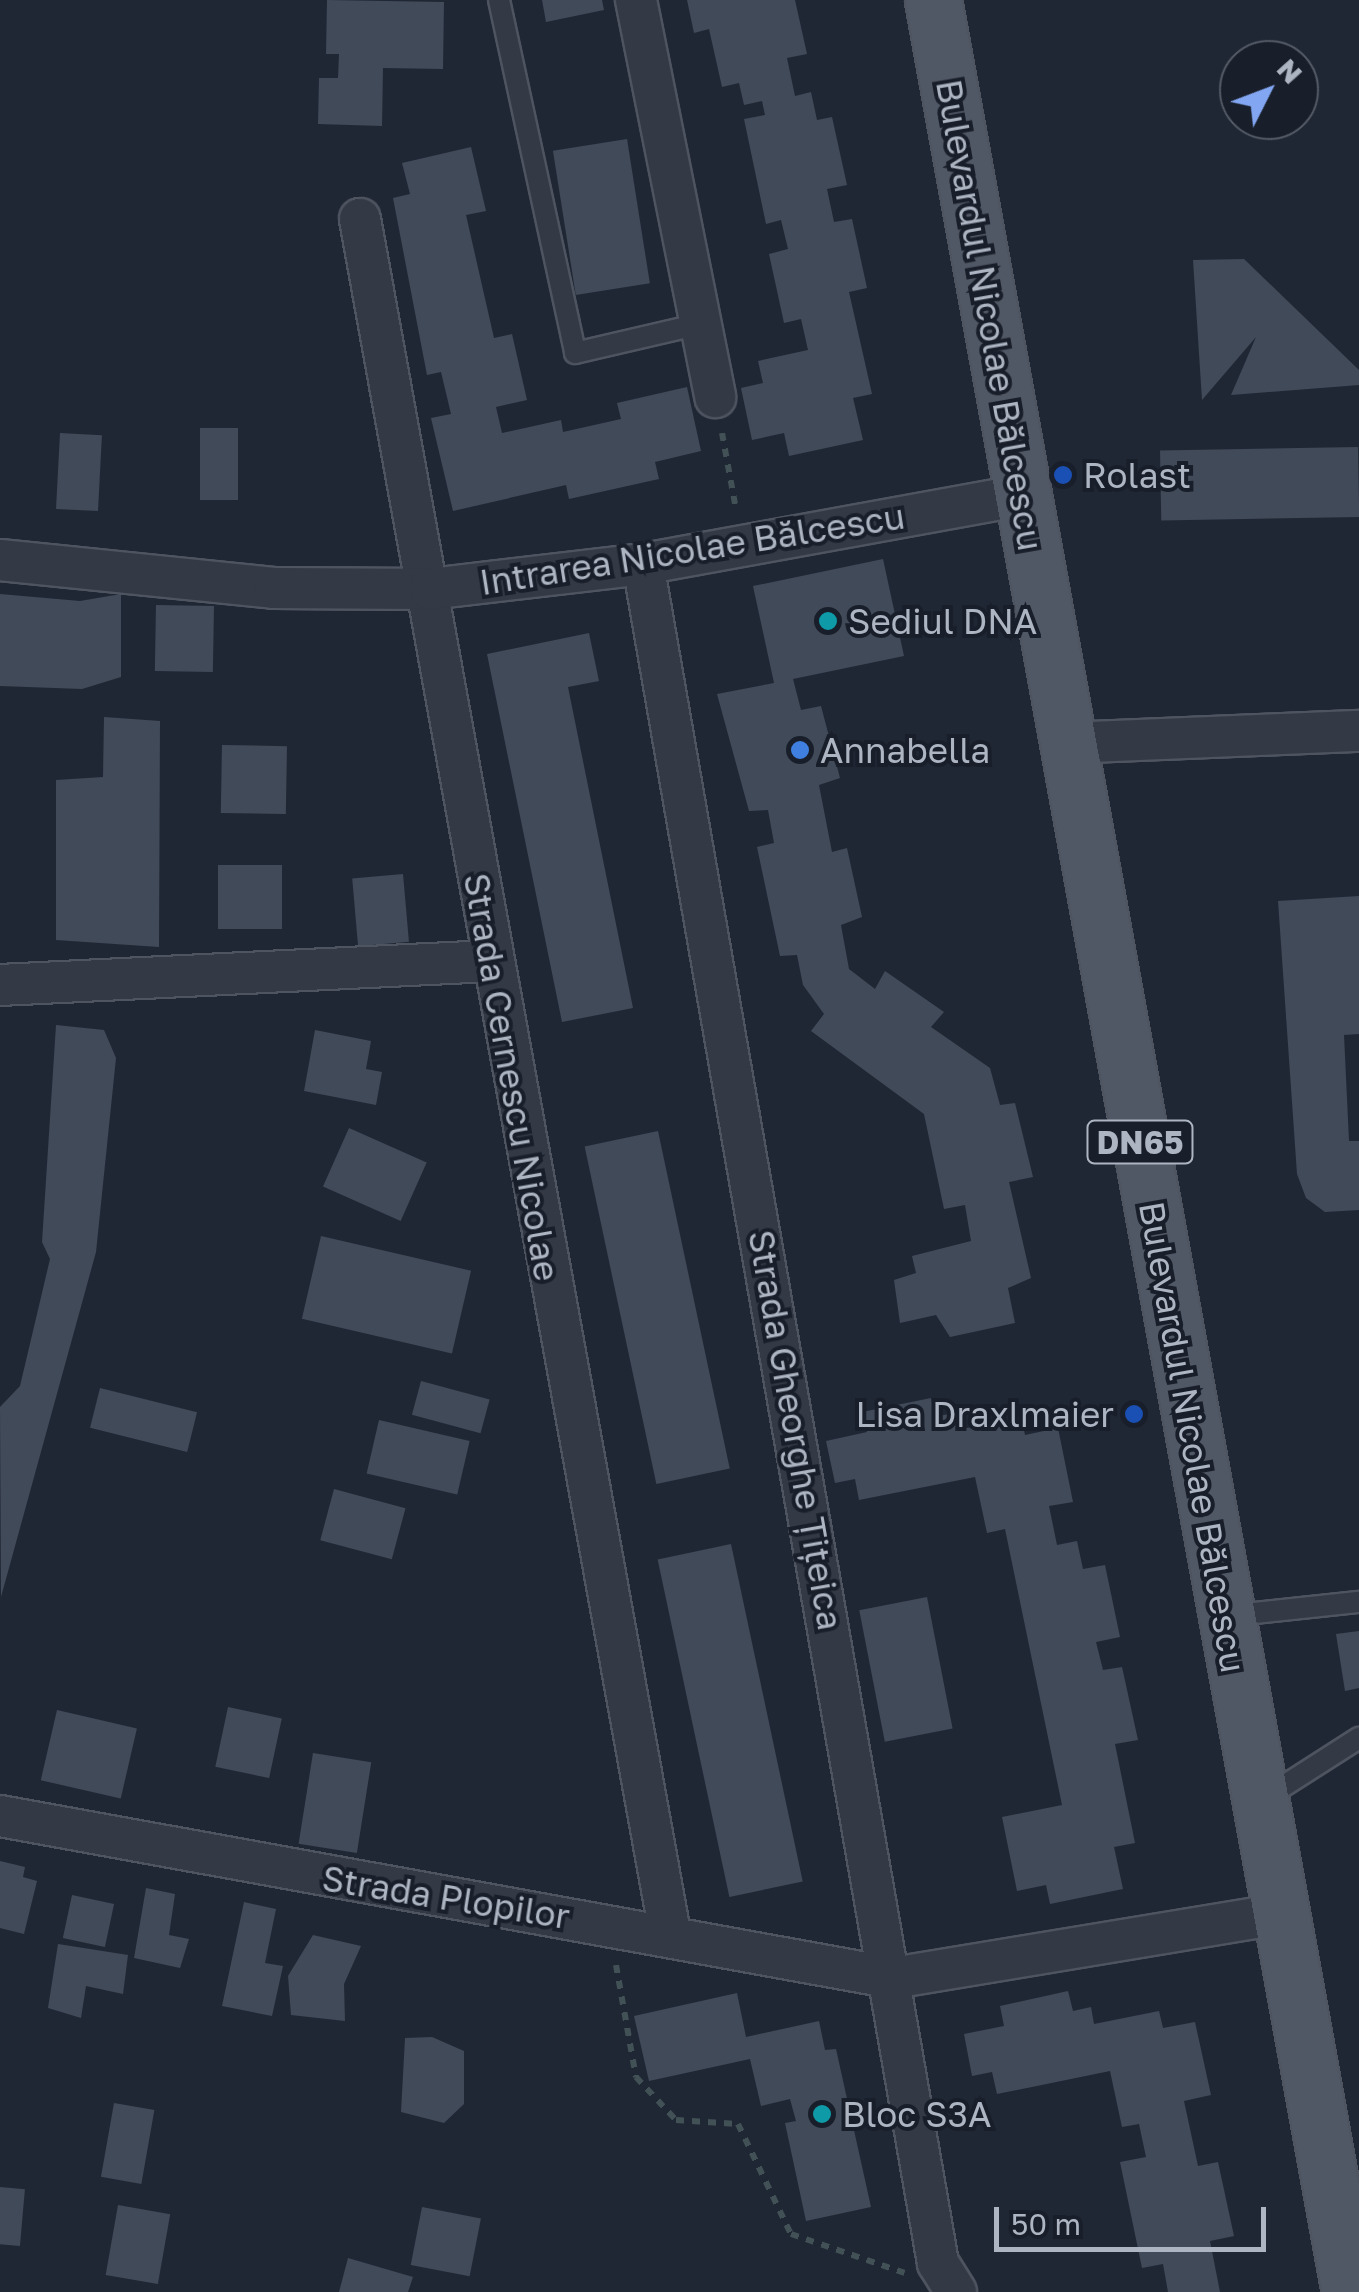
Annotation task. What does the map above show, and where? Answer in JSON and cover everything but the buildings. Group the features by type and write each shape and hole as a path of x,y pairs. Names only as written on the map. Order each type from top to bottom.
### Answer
{"main road":[{"name":"Bulevardul Nicolae Bălcescu","path":"933,0 1349,2290"}],"street":[{"path":"636,0 715,397"},
{"name":"Strada Cernescu Nicolae","path":"360,219 430,589 489,961 670,1934"},
{"name":"Intrarea Nicolae Bălcescu","path":"0,560 274,588 430,589 643,564 1024,495"},
{"name":"Strada Gheorghe Țițeica","path":"643,564 892,1978 937,2282"},
{"path":"1068,742 1359,731"},
{"path":"0,985 489,961"},
{"name":"Strada Plopilor","path":"0,1816 670,1934 892,1978"},
{"path":"892,1978 1279,1914"}],"lane":[{"path":"498,0 575,352 700,324"},
{"path":"1226,1616 1359,1602"},
{"path":"1259,1801 1359,1738"}],"path":[{"path":"715,397 743,544"},
{"path":"609,1924 636,2076 676,2120 738,2124 790,2234 937,2282"}],"place":[{"name":"Rolast","path":"1063,475"},
{"name":"Sediul DNA","path":"828,621"},
{"name":"Annabella","path":"800,750"},
{"name":"Lisa Draxlmaier","path":"1134,1414"},
{"name":"Bloc S3A","path":"822,2114"}]}
